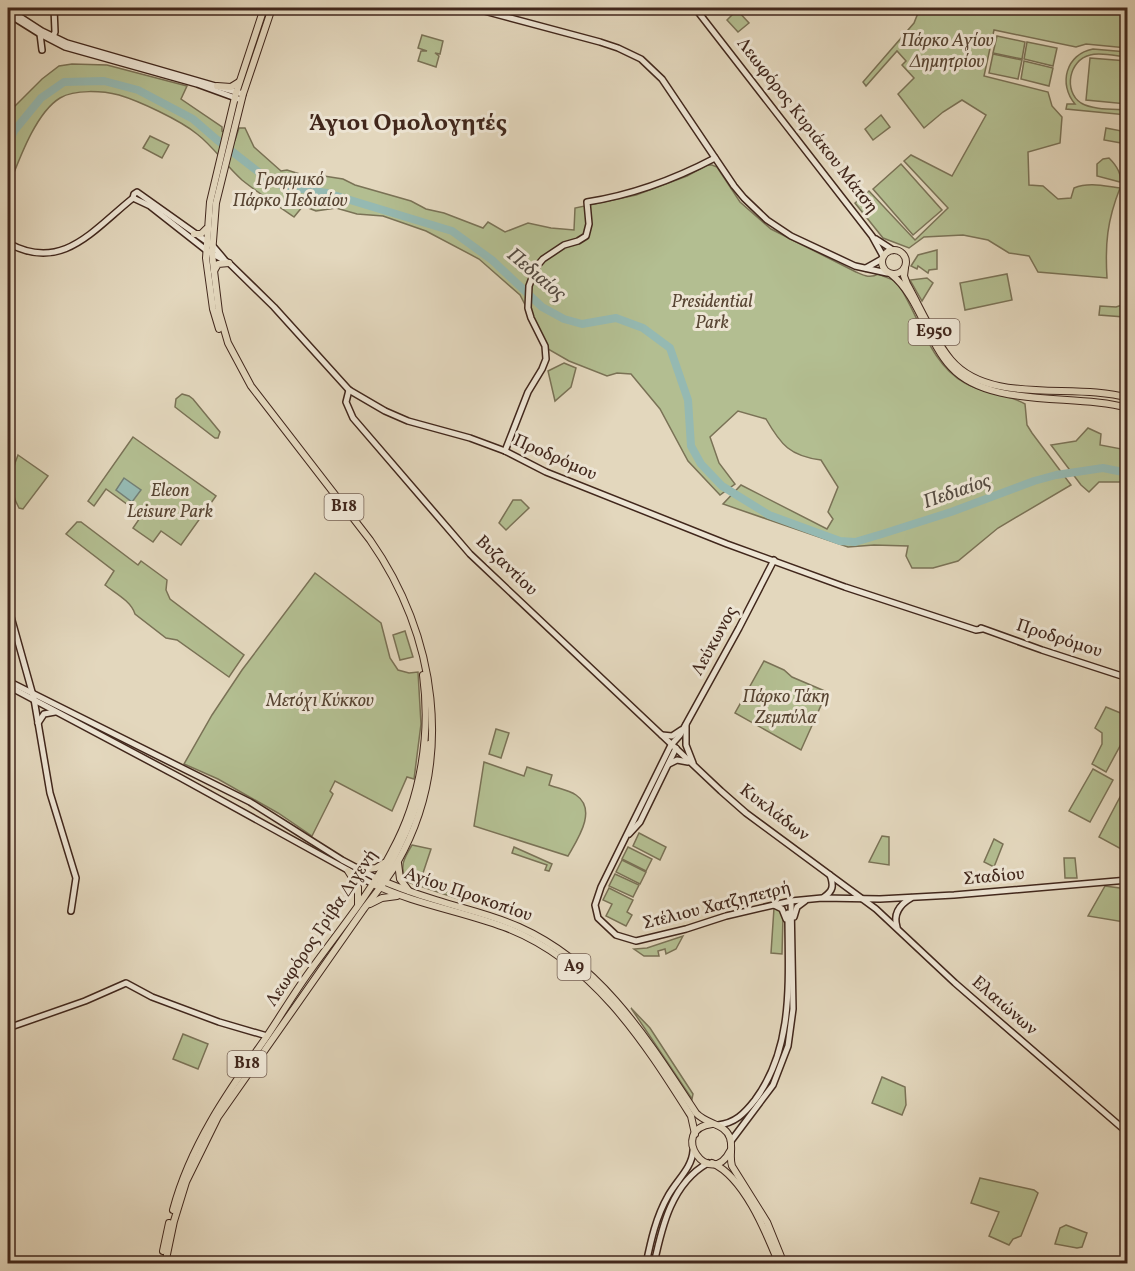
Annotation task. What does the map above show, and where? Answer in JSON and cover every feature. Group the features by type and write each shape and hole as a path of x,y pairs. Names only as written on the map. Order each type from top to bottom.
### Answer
{"main road":[{"path":"52,38 55,32 54,8"},
{"name":"Λεωφόρος Γρίβα Διγενή","path":"239,96 241,77 264,8"},
{"name":"Λεωφόρος Γρίβα Διγενή","path":"163,1263 175,1201 195,1150 218,1107 309,973 398,862 417,820 427,787 432,757 428,680 421,648 406,603 383,559 245,376 228,344 222,326 210,250 206,242 210,202 239,96 272,8"},
{"path":"472,8 600,42 636,57 662,79 741,195 776,226 806,244 851,265 865,268 889,273 898,274 905,268 906,261 904,255 893,250 886,252 882,258 865,268"},
{"name":"Λεωφόρος Κυριάκου Μάτση","path":"694,8 872,236 882,258"},
{"path":"8,9 73,50 239,96"},
{"path":"8,14 40,34 217,86 239,96"},
{"path":"40,34 42,50"},
{"path":"217,86 234,86 241,77"},
{"path":"505,451 528,392 543,369 546,359 545,346 531,318 527,300 529,286 537,266 543,259 564,245 582,239 587,234 590,223 587,202 628,193 715,158"},
{"name":"Λεωφόρος Γρίβα Διγενή","path":"223,160 210,250 213,309 227,350 255,398 375,551 395,584 413,627 419,649 425,722 423,750 413,800 379,884"},
{"path":"8,243 36,254 49,255 59,252 82,239 137,197 206,242"},
{"name":"Προδρόμου","path":"137,197 226,261 274,307 349,390 408,422 470,438 505,451 546,472 727,544 845,587 976,630 982,628 1128,678"},
{"path":"194,234 201,234 207,228"},
{"name":"Λεωφόρος Κυριάκου Μάτση","path":"872,236 893,250"},
{"path":"882,258 883,267 889,273"},
{"path":"214,271 218,264 226,261"},
{"name":"E950","path":"905,268 904,276 907,284 940,344 951,360 966,373 984,381 1011,387 1095,393 1128,398"},
{"name":"E950","path":"889,273 904,287 945,360 957,373 972,383 1011,394 1096,400 1128,408"},
{"name":"Βυζαντίου","path":"349,390 346,402 353,418 470,554 674,747"},
{"name":"Λεύκωνος","path":"674,747 740,628 774,560"},
{"path":"8,606 34,699 50,793 76,878 71,911"},
{"path":"10,683 24,681 28,674"},
{"name":"Αγίου Προκοπίου","path":"10,683 250,802 379,884 486,914 539,936 591,973 620,1002 696,1113 705,1121 715,1124"},
{"name":"Αγίου Προκοπίου","path":"10,683 59,713 182,778 348,871 401,896 504,927 537,942 571,964 607,996 621,1013 691,1116 695,1134"},
{"path":"38,723 46,713 59,713"},
{"name":"Λεωφόρος Γρίβα Διγενή","path":"379,884 401,843 418,802 426,764 430,716"},
{"path":"658,733 670,736 683,729 686,746 696,768"},
{"path":"628,835 640,822 669,764 674,747"},
{"path":"628,835 634,819 674,747"},
{"name":"Κυκλάδων","path":"674,747 746,813 863,898"},
{"path":"669,764 677,760 690,763"},
{"name":"Στέλιου Χατζηπετρή","path":"628,835 595,905 598,918 616,935 629,940 641,941 771,905 809,899 863,898"},
{"path":"360,870 376,868 387,861"},
{"path":"398,862 400,879 412,893"},
{"path":"348,871 357,887 360,909 378,899 401,896"},
{"path":"823,898 831,892 833,887 829,874"},
{"name":"Σταδίου","path":"863,898 912,897 1128,879"},
{"path":"898,928 897,911 912,897"},
{"name":"Ελαιώνων","path":"863,898 898,928 950,979 1128,1133"},
{"path":"695,1134 700,1127 731,1123 741,1116 762,1090 775,1067 785,1030 790,925 797,907 809,899"},
{"path":"784,1263 767,1222 732,1166 730,1150 731,1141 767,1094 785,1058 793,1009 789,902"},
{"path":"771,905 782,909 790,925"},
{"name":"Λεωφόρος Γρίβα Διγενή","path":"163,1263 183,1193 213,1125 360,909"},
{"path":"8,1028 85,1001 126,983 152,997 219,1023 267,1036"},
{"name":"A9","path":"715,1124 727,1131 731,1141"},
{"name":"A9","path":"693,1151 692,1139 695,1134"},
{"path":"654,1263 661,1232 673,1201 692,1174 710,1163 721,1161 730,1150"},
{"path":"693,1151 702,1161 728,1173 763,1227 779,1263"},
{"path":"646,1263 659,1215 668,1195 691,1162 693,1151"}],"green space":[{"name":"Πάρκο Αγίου Δημητρίου","path":"920,8 1127,8 1127,48 1086,44 1076,47 994,30 984,76 1048,92 1052,106 1062,117 1060,143 1028,152 1029,185 1043,186 1058,199 1071,198 1074,188 1085,185 1120,188 1112,211 1108,233 1107,278 1038,272 1029,256 1009,253 988,240 963,235 924,237 909,248 883,238 855,203 869,191 915,240 948,208 904,161 911,155 952,176 986,115 962,100 924,128 898,94 914,78 902,65 906,61 897,51 866,86 863,82 914,23"},
{"path":"737,10 749,23 738,32 727,20"},
{"path":"422,35 443,41 440,54 435,53 439,56 436,67 418,61 421,51 427,51 418,48"},
{"path":"997,36 1025,42 1022,59 993,53"},
{"path":"1027,42 1057,48 1053,66 1024,59"},
{"path":"1093,49 1127,52 1127,57 1099,54 1083,58 1073,69 1071,76 1070,84 1075,98 1091,107 1127,110 1127,115 1066,109 1067,104 1075,104 1067,88 1066,79 1071,63 1076,57"},
{"path":"993,54 1022,60 1018,79 989,73"},
{"path":"1090,58 1127,61 1127,104 1086,100"},
{"path":"1024,61 1053,68 1049,86 1021,79"},
{"name":"Presidential Park","path":"107,65 187,86 181,99 222,127 222,131 235,140 239,128 245,128 254,147 281,171 287,170 316,179 324,176 343,179 483,228 488,222 505,232 528,223 574,230 575,208 636,195 687,176 707,165 717,167 740,202 771,229 861,274 869,276 878,274 896,281 942,363 952,374 972,387 1025,404 1027,425 1071,485 998,528 958,561 933,568 912,568 906,556 908,546 848,547 723,504 741,485 827,529 833,519 828,512 838,487 821,460 801,456 788,448 766,419 738,411 710,437 719,463 735,484 720,495 688,461 660,409 631,374 617,373 607,376 569,361 548,349 520,295 479,259 426,231 383,216 357,214 336,208 316,211 303,206 294,217 242,180 197,134 148,106 119,95 105,93 81,92 60,98 51,105 35,126 8,188 8,113 42,79 59,66"},
{"path":"881,115 890,127 873,140 865,129"},
{"path":"1106,128 1127,132 1127,144 1104,140"},
{"path":"150,136 169,145 162,158 143,148"},
{"path":"1109,158 1119,172 1120,182 1097,176 1097,164"},
{"path":"901,164 942,210 913,235 873,189"},
{"path":"937,250 937,269 929,270 928,273 918,266 917,269 911,266 918,255"},
{"path":"1007,274 1012,300 965,310 960,283"},
{"path":"927,278 933,283 922,301 910,280"},
{"path":"1100,306 1128,306 1126,337 1123,337 1124,317 1099,315"},
{"path":"564,363 576,368 571,387 555,401 548,371"},
{"path":"182,394 193,399 220,432 218,438 175,407 176,399"},
{"path":"1088,428 1101,434 1100,445 1127,450 1127,484 1099,482 1089,492 1081,485 1051,445 1076,441"},
{"name":"Eleon Leisure Park","path":"133,437 216,496 181,545 161,531 153,542 133,528 142,515 106,489 94,506 88,501"},
{"path":"18,455 48,476 23,509 19,508 12,488 13,469"},
{"path":"513,500 521,500 529,508 506,530 499,523"},
{"path":"77,522 81,522 138,565 141,561 167,580 166,590 170,599 244,655 229,677 177,640 166,638 135,614 126,601 105,585 114,571 66,534"},
{"name":"Μετόχι Κύκκου","path":"315,573 381,623 390,658 398,670 409,673 418,672 421,724 414,779 407,777 392,811 335,781 330,791 333,794 312,836 278,813 218,779 184,764 212,715 242,670"},
{"path":"405,631 413,657 400,660 393,635"},
{"name":"Πάρκο Τάκη Ζεμπύλα","path":"764,661 784,670 792,677 827,692 801,750 735,713"},
{"path":"1106,707 1123,714 1127,707 1127,733 1106,772 1092,764 1102,744 1102,733 1095,728"},
{"path":"496,729 509,733 501,758 489,754"},
{"path":"484,762 524,776 527,767 552,775 549,785 573,793 582,801 586,817 584,825 568,856 474,826"},
{"path":"1093,769 1113,780 1090,822 1069,811"},
{"path":"1120,797 1128,801 1127,842 1123,850 1099,837"},
{"path":"639,833 666,847 660,860 633,846"},
{"path":"882,836 889,837 889,865 869,862"},
{"path":"994,839 1003,844 994,867 984,862"},
{"path":"412,845 431,849 420,882 466,899 465,901 408,882 403,868"},
{"path":"514,847 552,864 549,871 545,870 547,865 512,853"},
{"path":"628,847 652,859 646,871 622,859"},
{"path":"1064,858 1075,858 1077,878 1065,878"},
{"path":"622,860 646,872 640,884 616,872"},
{"path":"615,874 639,885 633,897 609,886"},
{"path":"1105,886 1127,889 1127,915 1124,922 1088,916"},
{"path":"609,888 633,900 627,912 632,915 626,926 606,916 612,904 603,900"},
{"path":"774,908 779,909 783,916 782,954 771,953"},
{"path":"683,936 676,949 666,954 665,949 658,951 659,956 644,956 634,949 647,948"},
{"path":"631,1008 650,1028 693,1094 692,1099"},
{"path":"183,1034 208,1044 198,1069 173,1059"},
{"path":"882,1077 905,1087 906,1105 902,1115 872,1103"},
{"path":"980,1178 1034,1190 1038,1193 1021,1236 1013,1239 1009,1245 989,1236 999,1212 971,1203"},
{"path":"1066,1225 1087,1233 1082,1247 1055,1244 1060,1228"}],"water":[{"path":"124,478 141,490 132,502 116,490"}],"waterway":[{"name":"Πεδιαίος","path":"8,144 14,131 41,98 64,82 104,81 138,90 193,119 265,177 283,186 327,193 452,231 492,260 542,307 564,319 582,324 616,318 643,328 670,348 688,400 691,446 701,464 722,486 769,515 840,541 855,542 882,534 1056,475 1103,468 1128,473"}],"district":[{"name":"Άγιοι Ομολογητές","path":"408,124"}],"park label":[{"name":"Γραμμικό Πάρκο Πεδιαίου","path":"290,190"}]}
